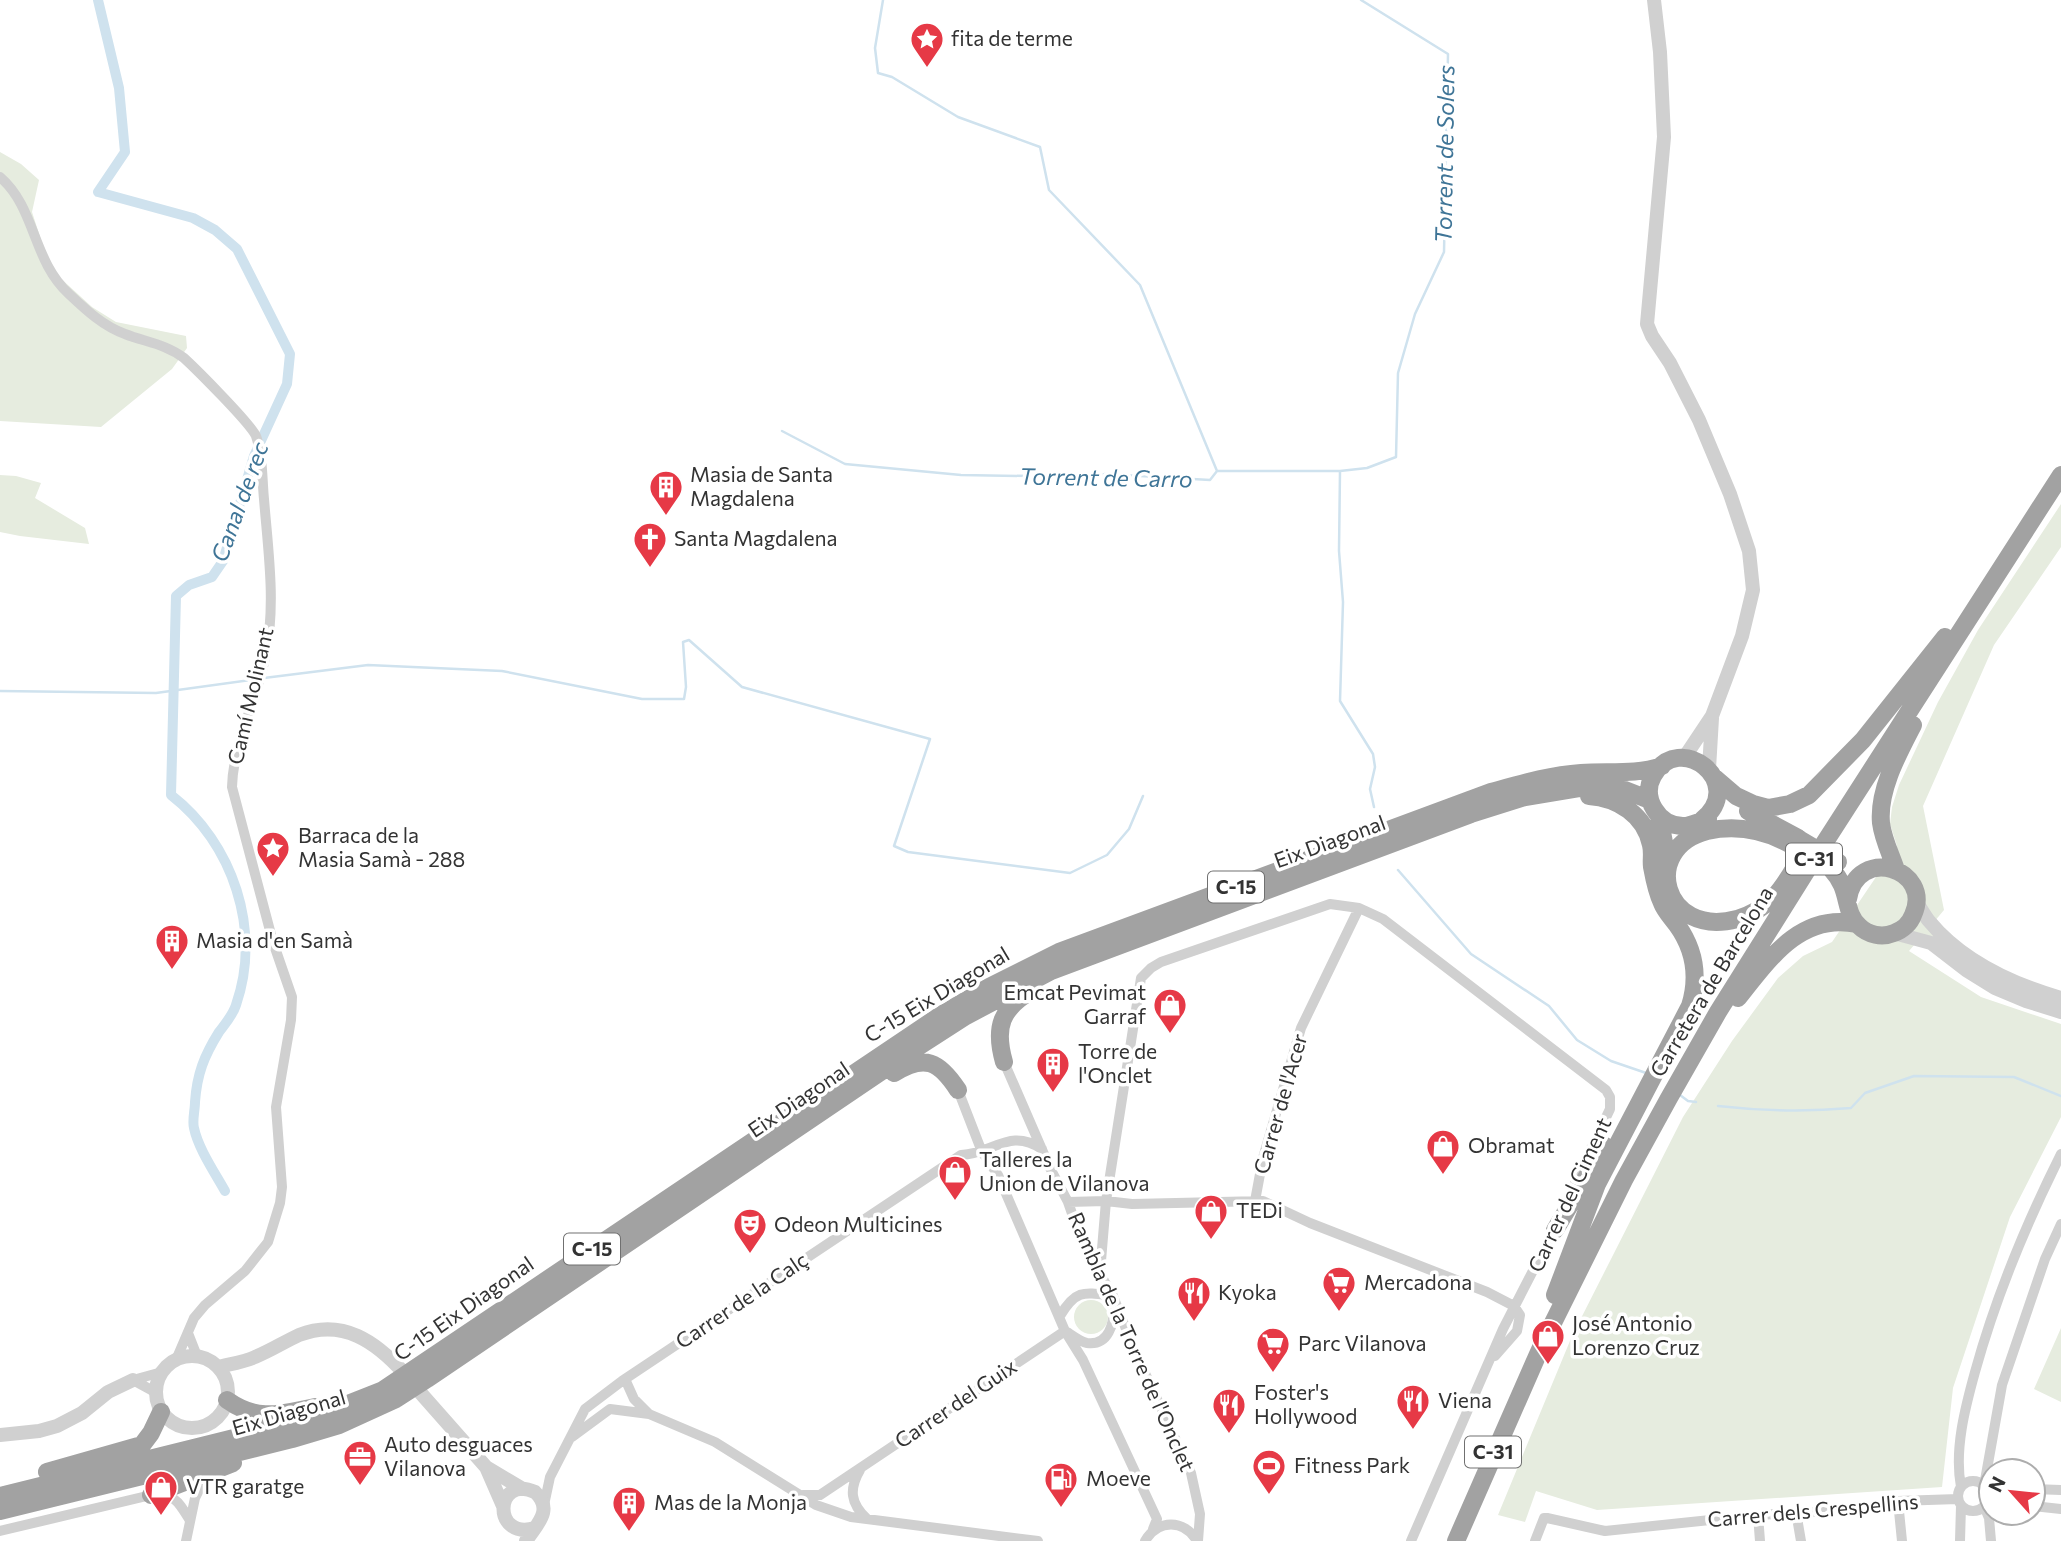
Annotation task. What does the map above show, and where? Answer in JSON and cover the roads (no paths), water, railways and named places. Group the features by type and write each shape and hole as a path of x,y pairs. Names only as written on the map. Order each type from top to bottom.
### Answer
{"highway":[{"path":"1793,842 1763,832 1736,828 1695,835 1679,847 1670,863 1668,881 1672,898 1686,914 1705,922 1719,922 1754,912 1774,897 2061,459"},
{"name":"Carretera de Barcelona","path":"1456,1541 1542,1345 1646,1139 1672,1099 1718,1012 2061,475"},
{"path":"1896,870 1881,823 1886,787 1906,737 1948,663 1949,650"},
{"path":"1714,779 1736,796 1768,808 1790,804 1809,795 1863,740 1928,660"},
{"path":"1684,758 1699,761 1738,806 1771,821 1793,842"},
{"name":"C-15","path":"1662,766 1672,760 1684,758"},
{"path":"1656,880 1665,849 1659,816 1650,800 1651,781 1662,766"},
{"name":"C-15 Eix Diagonal","path":"307,1420 397,1383 838,1083 948,1010 1013,974 1085,942 1491,792 1556,776 1583,772 1645,771 1662,766"},
{"path":"1702,820 1714,806 1714,779"},
{"name":"Eix Diagonal","path":"0,1511 339,1425 396,1399 966,1016 1016,988 1069,964 1471,814 1525,797 1558,790 1610,787 1637,793 1650,800"},
{"path":"1542,1345 1545,1319 1597,1184 1689,1006 1695,981 1688,939 1664,908 1652,867 1651,845 1647,833 1631,812 1614,801 1558,790"},
{"path":"1659,816 1679,826 1724,817 1744,820 1765,827 1835,866 1870,870 1883,867 1896,870 1911,883 1916,902 1909,923 1894,933 1874,934 1857,924 1832,921 1812,926 1787,942 1729,1010 1686,1073"},
{"path":"1835,866 1848,899 1849,911 1857,924"},
{"path":"1848,899 1855,881 1870,870"},
{"path":"1003,1062 998,1041 1007,1010 1030,991 1057,977 1069,964"},
{"path":"856,1090 872,1086 917,1062 933,1063 945,1071 958,1090"},
{"path":"1555,1230 1595,1161 1636,1097 1645,1088"},
{"path":"227,1392 245,1412 261,1415 328,1405 343,1407"},
{"name":"C-15","path":"3,1493 142,1445 161,1412"},
{"name":"Eix Diagonal","path":"3,1493 307,1420"},
{"path":"151,1494 252,1457 260,1447"}],"street":[{"path":"1654,0 1662,79 1664,137 1647,324 1699,420 1730,494 1749,552 1752,600 1742,636 1712,716 1684,758"},
{"name":"Camí Molinant","path":"0,177 11,186 21,202 44,262 60,286 105,324 125,334 168,348 183,358 252,429 260,453 271,583 270,630 256,696 233,771 232,787 273,942 292,997 292,1020 276,1107 282,1187 268,1242 245,1271 205,1305 194,1318 176,1360"},
{"path":"1712,716 1714,779"},
{"path":"1916,902 1944,944 1966,970 1995,988 2061,1012"},
{"path":"1100,1273 1106,1201 1141,978 1161,962 1317,906 1330,904 1359,908"},
{"name":"Carrer de l'Acer","path":"1359,908 1301,1028 1263,1158 1255,1201 1264,1201 1310,1223 1488,1292 1514,1306"},
{"name":"Carrer del Ciment","path":"1359,908 1383,919 1596,1082 1610,1097 1610,1109 1555,1230 1514,1306"},
{"path":"1894,933 1944,944 2002,977 2061,998"},
{"name":"Rambla de la Torre de l'Onclet","path":"1003,1062 1068,1202 1083,1245 1113,1299 1191,1473 1200,1514 1198,1541"},
{"path":"958,1090 982,1152 998,1175 1065,1331 1083,1360 1157,1519 1144,1541"},
{"path":"965,1155 971,1140 971,1120"},
{"path":"982,1152 1009,1140 1031,1142 1042,1149"},
{"name":"Carrer de la Calç","path":"544,1505 550,1477 585,1409 625,1379 961,1155 982,1152"},
{"path":"1961,1541 1959,1476 1963,1422 1983,1342 2016,1248 2061,1154"},
{"path":"1068,1202 1106,1201 1132,1204 1255,1201"},
{"path":"1992,1457 2002,1385 2045,1259 2061,1224"},
{"path":"1060,1316 1068,1303 1079,1294 1113,1299 1114,1321 1111,1331 1104,1338 1086,1343 1065,1331"},
{"path":"1411,1541 1488,1363 1517,1331 1520,1315 1514,1306"},
{"path":"218,1367 253,1359 300,1335 332,1330 357,1335 371,1342 404,1373"},
{"name":"Carrer del Guix","path":"794,1492 806,1496 820,1495 1065,1331"},
{"path":"188,1333 197,1356"},
{"path":"1052,1340 1074,1346"},
{"path":"0,1435 39,1431 57,1426 82,1413 108,1392 133,1380 162,1372 176,1360 197,1356 218,1367 227,1392 224,1410 217,1419 198,1428 177,1426 161,1412 155,1392 162,1372"},
{"path":"227,1392 253,1359"},
{"path":"625,1379 634,1399 649,1414"},
{"path":"133,1380 155,1392"},
{"path":"418,1390 486,1466 540,1497 544,1505 544,1517 526,1541"},
{"path":"567,1441 610,1409 649,1414 715,1442 816,1505 851,1517 1038,1541"},
{"path":"486,1466 503,1506 504,1517 510,1526 520,1531 535,1528"},
{"path":"861,1469 853,1482 851,1494 859,1511 867,1519"},
{"path":"186,1541 195,1499 207,1474"},
{"path":"503,1506 509,1495 526,1490 550,1477"},
{"path":"1960,1497 1973,1481 1977,1483"},
{"path":"0,1531 151,1494 169,1495 178,1501 189,1519"},
{"path":"1960,1497 1972,1511 1977,1509"},
{"name":"Carrer dels Crespellins","path":"1535,1541 1544,1518 1603,1536 1758,1515 1850,1510 1898,1501 1960,1497"},
{"path":"1898,1501 1902,1541"},
{"path":"1796,1512 1801,1541"},
{"path":"1758,1515 1760,1541"},
{"path":"1153,1529 1166,1524 1178,1524 1193,1533 1198,1541"},
{"path":"510,1526 510,1541"}],"waterway":[{"name":"Canal de rec","path":"98,0 119,88 125,152 98,192 193,218 215,230 237,249 290,354 287,384 254,456 223,561 212,577 189,585 176,596 171,795 193,815 226,863 243,918 246,947 243,976 235,1009 205,1057 197,1083 193,1119 199,1144 225,1191"},
{"path":"883,0 875,48 878,73 892,77 958,117 1040,147 1049,190 1140,285 1217,471"},
{"name":"Torrent de Solers","path":"1340,471 1367,468 1396,457 1398,373 1415,314 1444,252 1448,54 1361,0"},
{"name":"Torrent de Carro","path":"782,431 845,464 961,475 1091,477 1105,474 1210,480 1217,471 1340,471 1339,551 1343,602 1340,701 1373,754 1375,767 1370,789 1374,807"},
{"path":"264,678 368,665 502,671 642,699 684,699 686,687 683,642 689,640 742,687 930,739 894,846 908,852 1070,873 1107,855 1129,829 1143,796"},
{"path":"0,691 156,693 257,679"},
{"path":"1398,870 1471,954 1549,1006 1577,1040 1611,1061 1649,1074"},
{"path":"1718,1106 1784,1110 1851,1108 1865,1093 1914,1076 2014,1077 2061,1096"},
{"path":"1680,1095 1688,1101 1696,1102"}],"place":[{"name":"fita de terme","path":"927,69"},
{"name":"Masia de Santa Magdalena","path":"666,517"},
{"name":"Santa Magdalena","path":"650,569"},
{"name":"Barraca de la Masia Samà - 288","path":"273,878"},
{"name":"Masia d'en Samà","path":"172,971"},
{"name":"Emcat Pevimat Garraf","path":"1170,1035"},
{"name":"Torre de l'Onclet","path":"1053,1094"},
{"name":"Obramat","path":"1443,1176"},
{"name":"Talleres la Union de Vilanova","path":"955,1202"},
{"name":"TEDi","path":"1211,1241"},
{"name":"Odeon Multicines","path":"750,1255"},
{"name":"Mercadona","path":"1339,1313"},
{"name":"Kyoka","path":"1194,1323"},
{"name":"José Antonio Lorenzo Cruz","path":"1548,1366"},
{"name":"Parc Vilanova","path":"1273,1374"},
{"name":"Viena","path":"1413,1431"},
{"name":"Foster's Hollywood","path":"1229,1435"},
{"name":"Auto desguaces Vilanova","path":"360,1487"},
{"name":"Fitness Park","path":"1269,1496"},
{"name":"Moeve","path":"1061,1509"},
{"name":"VTR garatge","path":"161,1517"},
{"name":"Mas de la Monja","path":"629,1533"}]}
